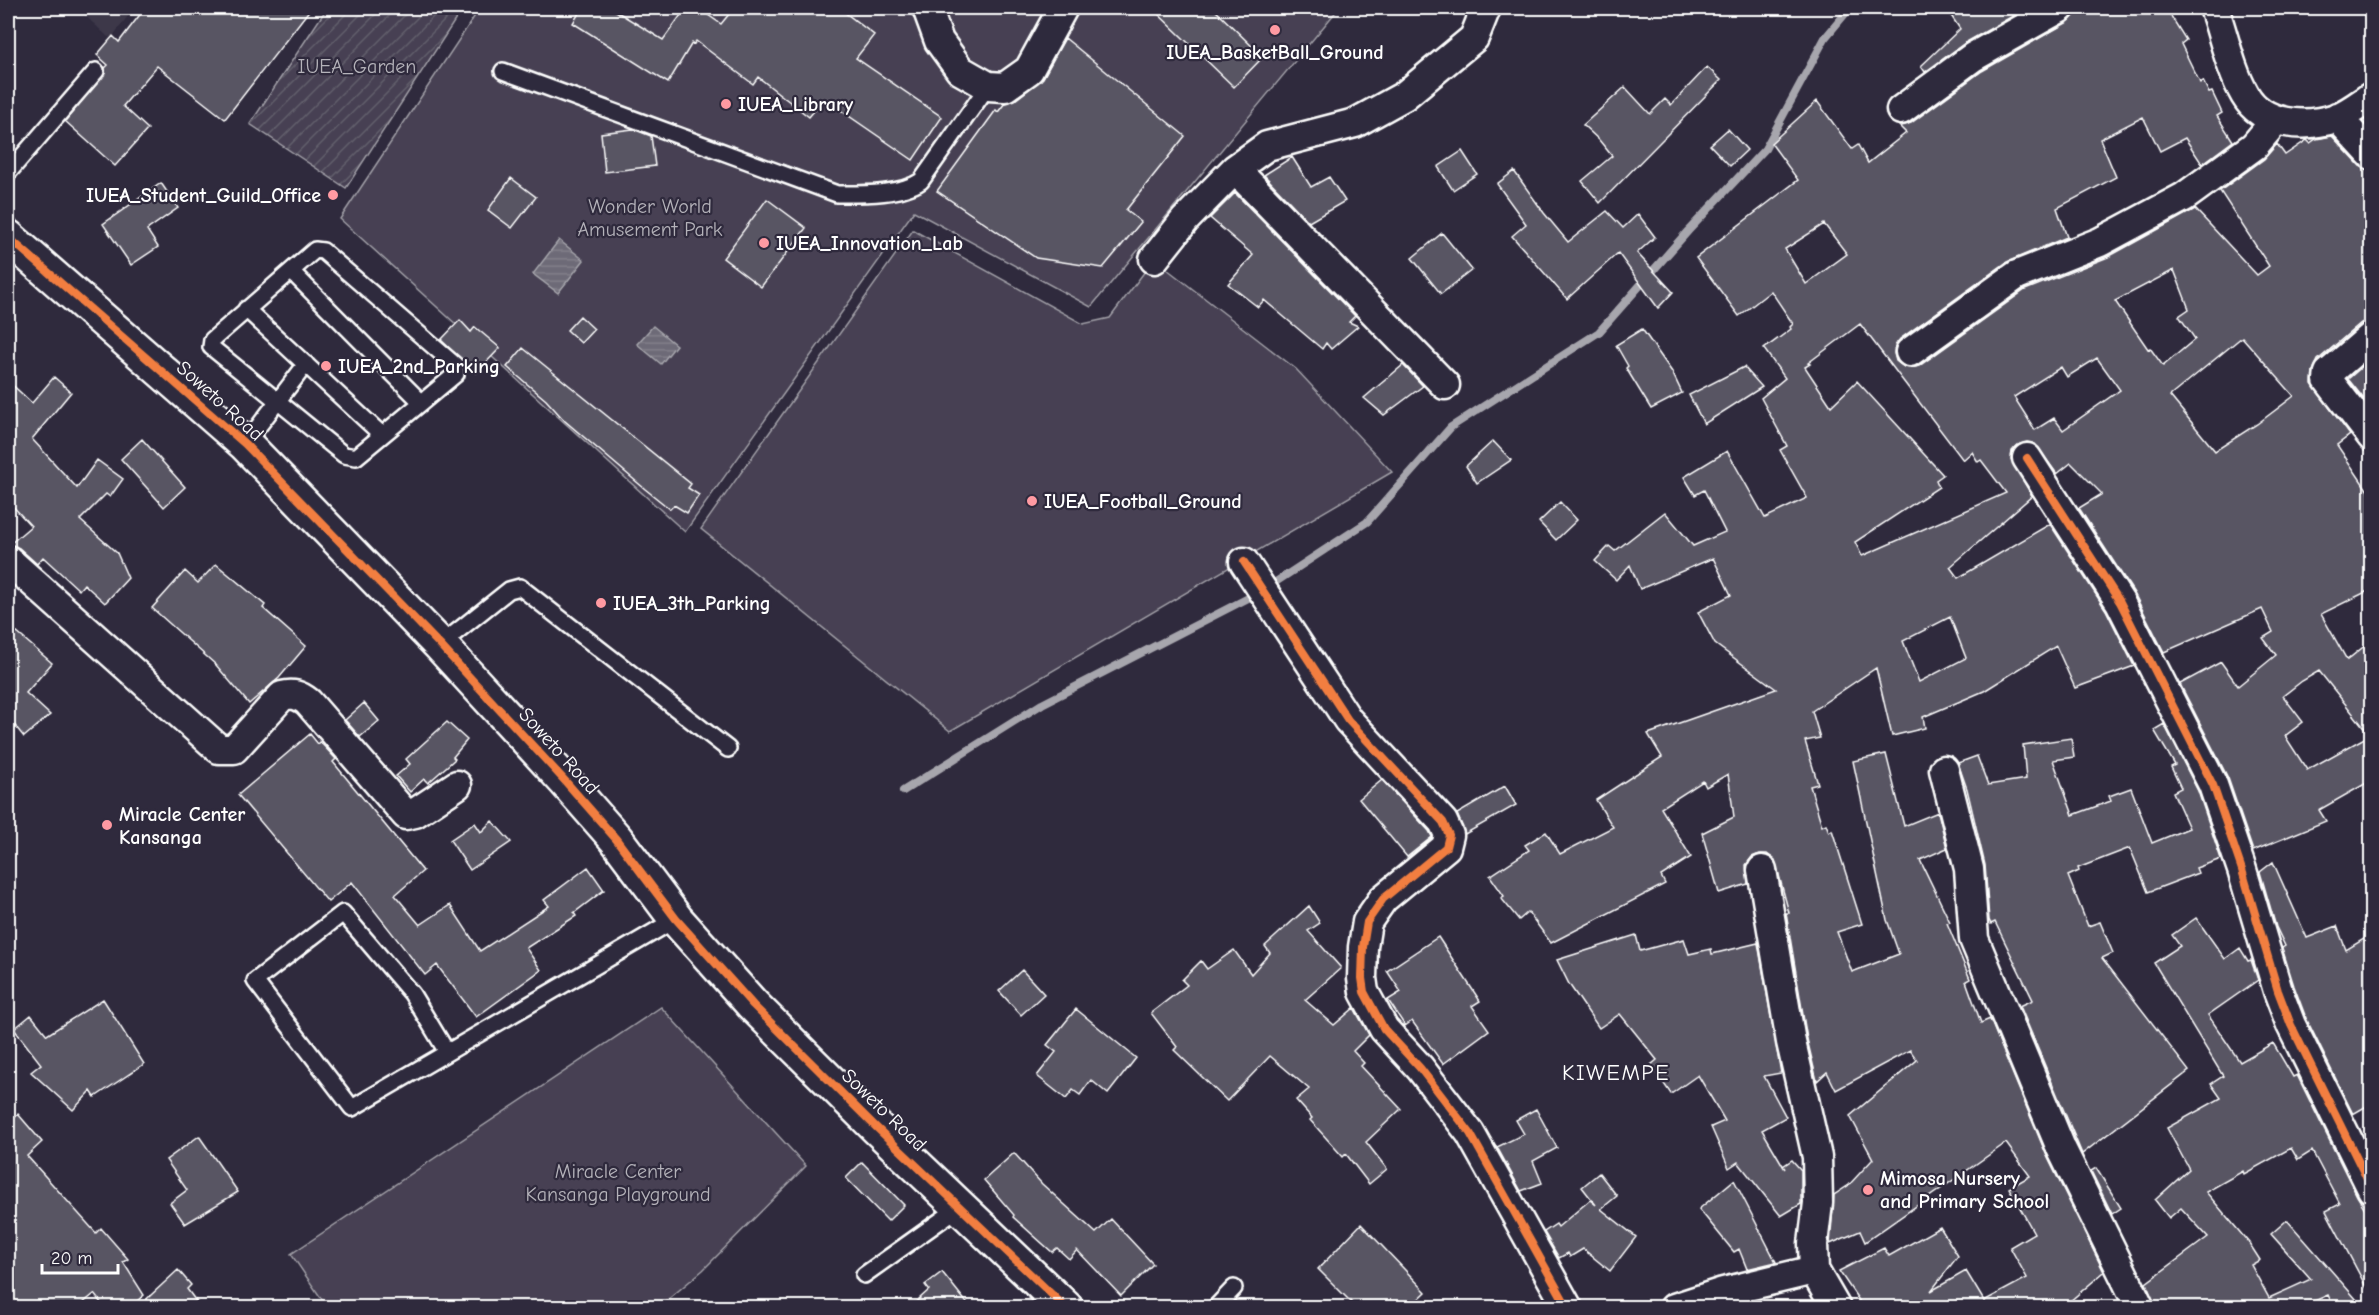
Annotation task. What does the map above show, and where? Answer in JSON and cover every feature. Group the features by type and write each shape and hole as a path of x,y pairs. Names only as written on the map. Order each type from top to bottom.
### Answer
{"street":[{"path":"927,8 939,41 960,70 988,86 1005,87 1029,70 1063,8"},
{"path":"1154,259 1185,220 1235,169 1267,146 1355,123 1404,96 1474,38 1486,8"},
{"path":"1901,110 1972,57 2060,8"},
{"path":"2214,8 2246,97 2275,121 2293,124 2337,117 2353,110 2372,96"},
{"path":"2337,117 2372,155"},
{"path":"1911,352 2017,275 2100,242 2184,197 2254,146 2275,121"},
{"path":"1235,169 1445,385"},
{"name":"Soweto Road","path":"8,237 245,444 440,645 566,782 616,839 676,919 753,1005 877,1128 1066,1308"},
{"path":"2372,336 2330,373 2328,380 2372,437"},
{"path":"2026,458 2120,602 2213,785 2242,870 2265,953 2281,1000 2372,1189"},
{"path":"8,560 219,749 234,749 282,696 290,694 299,696 308,702 406,815 416,813 457,785"},
{"path":"1244,562 1348,720 1443,822 1449,835 1446,847 1383,899 1367,922 1363,957 1364,992 1384,1029 1420,1068 1470,1132 1568,1308"},
{"path":"1944,770 1970,868 1974,939 2061,1148 2140,1308"},
{"path":"1762,870 1791,1042 1817,1157 1818,1203 1813,1244 1814,1270 1836,1308"},
{"path":"1674,1308 1723,1292 1814,1270"}],"lane":[{"path":"8,173 96,71"},
{"path":"503,71 837,194 860,194 912,188 921,181 988,86"},
{"path":"315,250 323,251 456,365 456,374 356,457 344,455 211,347 212,340 246,309 315,250"},
{"path":"291,271 421,402"},
{"path":"246,309 382,435"},
{"path":"245,444 306,364"},
{"path":"440,645 508,590 520,586 728,749"},
{"path":"447,1052 412,994 343,913 255,981 352,1108 676,919"},
{"path":"864,1275 961,1206"},
{"path":"1215,1308 1234,1288"}],"shaded area":[{"path":"77,8 134,8 113,36 108,37"},
{"path":"559,240 584,260 558,293 533,274"},
{"path":"653,326 676,345 661,364 637,344"}],"green space":[{"name":"IUEA_Garden","path":"327,8 463,8 346,188 250,124"},
{"name":"Wonder World Amusement Park","path":"480,8 1339,8 1091,307 914,211 685,532 340,219"},
{"name":"IUEA_Football_Ground","path":"913,230 1083,324 1110,318 1154,259 1296,369 1392,472 950,731 701,529"},
{"name":"Miracle Center Kansanga Playground","path":"661,1007 806,1166 703,1270 659,1307 327,1307 291,1254"}],"building":[{"path":"145,8 311,8 225,119 157,66 123,106 148,129 115,166 65,121 105,73 108,65 97,55 113,36 119,42"},
{"path":"582,8 611,8 663,40 686,8 698,8 721,24 734,8 839,8 874,35 856,58 942,117 913,160 824,99 809,117 758,77 753,84 696,41 692,43 668,83 573,23"},
{"path":"1152,8 1213,8 1263,57 1234,87"},
{"path":"1946,8 2027,8 1965,43 1925,72 1921,66 1960,29"},
{"path":"2076,8 2166,8 2186,40 2181,44 2200,83 2203,81 2209,93 2212,92 2222,113 2217,116 2233,141 2202,164 2185,138 2160,151 2143,117 2100,139 2116,177 2057,208 2067,237 2007,262 1900,339 1895,346 1896,361 1904,367 1919,366 2025,290 2108,257 2195,209 2257,275 2269,266 2220,191 2264,159 2277,144 2285,155 2307,140 2310,143 2316,139 2332,136 2360,166 2372,171 2372,320 2361,323 2318,360 2313,371 2312,384 2350,435 2337,445 2372,497 2372,589 2321,614 2347,660 2372,640 2372,780 2319,810 2326,821 2253,851 2228,778 2180,684 2221,662 2238,686 2276,655 2263,638 2273,632 2262,609 2164,652 2134,593 2079,508 2102,494 2071,463 2057,474 2035,444 2027,442 2018,445 2012,451 2011,459 2032,496 1950,567 1958,578 2050,524 2106,610 2134,666 2075,688 2056,646 1984,691 1923,717 1925,728 1892,736 1876,668 1812,711 1820,738 1805,741 1818,784 1810,786 1822,826 1826,824 1829,832 1832,830 1862,924 1837,932 1852,972 1899,954 1887,920 1853,761 1886,754 1904,826 1938,812 1947,848 1920,860 1950,922 1947,923 1970,979 1966,981 1981,1023 1990,1019 2046,1154 2104,1272 2062,1308 1864,1308 1839,1271 1884,1248 1889,1256 1940,1227 1958,1256 1931,1291 1966,1271 1984,1301 2027,1278 2010,1247 2034,1233 2009,1188 2030,1176 2006,1143 1865,1242 1860,1231 1830,1244 1834,1195 1849,1185 1873,1159 1850,1116 1917,1060 1910,1050 1836,1090 1827,1072 1817,1081 1807,1039 1786,913 1789,913 1775,860 1767,854 1752,857 1746,865 1748,884 1719,893 1702,833 1734,817 1728,774 1706,787 1703,781 1661,808 1691,857 1661,876 1665,884 1551,943 1528,912 1519,920 1501,898 1504,896 1490,876 1529,850 1525,845 1546,832 1560,854 1613,827 1596,800 1662,757 1648,734 1776,689 1715,644 1698,612 1731,595 1713,558 1640,589 1630,565 1616,580 1595,561 1609,546 1615,551 1665,512 1693,546 1725,532 1704,490 1695,495 1684,477 1727,451 1765,518 1807,498 1780,450 1787,446 1761,398 1785,378 1764,349 1791,329 1793,324 1771,291 1739,316 1696,258 1798,180 1771,143 1817,101 1852,149 1858,145 1868,163 1906,133 1899,126 1911,123 1982,71 2068,22 2074,16","holes":["1824,224 1847,254 1806,284 1785,249","2174,270 2189,309 2179,316 2195,339 2163,366 2150,348 2148,349 2115,301","1860,324 1963,460 1972,452 1978,462 1981,460 2006,493 1862,556 1855,542 1939,487 1936,480 1943,475 1857,381 1831,406 1805,367 1810,364 1808,363","2242,337 2294,396 2257,424 2215,451 2170,396","2097,358 2120,390 2063,430 2054,418 2035,430 2014,397 2061,367 2067,377","1950,617 1966,658 1919,682 1903,641","2319,671 2370,735 2307,770 2285,736 2303,722 2283,696"]},
{"path":"1065,38 1185,136 1126,210 1141,222 1103,268 1036,258 937,191 996,110 998,112 1005,103 1015,100 1043,78"},
{"path":"1707,67 1721,80 1600,203 1582,181 1612,156 1583,125 1625,87 1650,114 1665,99 1671,105"},
{"path":"633,129 651,136 655,166 605,172 601,133"},
{"path":"1728,129 1747,150 1730,166 1710,145"},
{"path":"1462,151 1477,174 1453,190 1438,167"},
{"path":"1292,157 1311,187 1329,177 1345,201 1309,222 1264,175"},
{"path":"1514,171 1568,242 1607,211 1623,228 1638,214 1655,237 1637,253 1673,292 1658,308 1618,253 1567,299 1512,236 1526,224 1497,184"},
{"path":"511,178 536,197 512,228 488,210"},
{"path":"161,183 178,208 147,230 158,247 131,265 103,224"},
{"path":"1235,193 1355,316 1349,322 1358,326 1331,349 1326,343 1322,349 1264,300 1258,307 1228,284 1253,255 1210,218"},
{"name":"IUEA_Innovation_Lab","path":"767,199 806,228 761,287 723,258"},
{"path":"1442,233 1472,270 1441,294 1412,258"},
{"path":"580,316 594,329 581,343 567,330"},
{"path":"460,320 471,332 475,327 500,348 476,373 441,340"},
{"path":"1642,329 1672,372 1682,393 1651,409 1626,368 1628,366 1616,345"},
{"path":"523,348 691,484 688,488 699,495 687,513 674,505 670,509 645,489 565,421 546,400 507,367"},
{"path":"2372,358 2372,409 2348,379"},
{"path":"1403,365 1423,386 1384,415 1364,398"},
{"path":"1744,367 1762,387 1704,424 1689,395"},
{"path":"54,377 71,392 32,439 77,488 97,460 123,479 110,497 106,494 80,520 117,553 128,578 105,603 84,584 79,590 43,557 37,564 19,548 10,544 31,526 8,501 8,381 32,403"},
{"path":"142,439 185,487 164,507 121,459"},
{"path":"1493,441 1511,460 1477,483 1466,466"},
{"path":"1560,502 1577,520 1556,540 1539,522"},
{"path":"216,564 265,605 263,608 306,646 279,678 249,704 216,665 152,608 185,571 198,583"},
{"path":"8,625 52,663 26,693 50,715 24,737 8,717"},
{"path":"364,703 379,721 360,737 345,720"},
{"path":"447,722 467,740 453,757 455,759 428,783 424,779 410,792 396,776 410,764 406,759"},
{"path":"2164,724 2198,791 2221,859 2196,868 2198,873 2148,892 2130,848 2078,868 2079,871 2068,876 2088,926 2100,922 2113,953 2102,958 2189,1071 2082,1154 2020,1006 2033,1000 1995,922 1991,924 1989,920 1985,865 1967,789 1958,763 1977,756 1988,785 2026,779 2023,745 2071,738 2074,757 2053,760 2073,815 2111,801 2109,796 2131,788 2152,843 2189,828 2173,792 2181,788 2171,767 2175,765 2154,730"},
{"path":"310,734 336,759 333,762 423,871 395,895 420,925 450,905 480,951 549,906 544,900 588,867 604,890 574,913 576,916 526,948 541,970 476,1017 437,965 425,975 352,882 328,902 238,795"},
{"path":"1382,780 1432,837 1407,857 1359,799"},
{"path":"1505,786 1516,805 1465,834 1457,814"},
{"path":"492,821 511,842 470,870 450,840 475,823 481,832"},
{"path":"2273,862 2307,938 2337,926 2346,950 2372,934 2372,1103 2353,1114 2306,1018 2294,986 2282,948 2285,946 2276,927 2260,872"},
{"path":"1309,906 1320,923 1308,931 1341,968 1305,1000 1334,1025 1354,1008 1369,1035 1353,1051 1364,1063 1361,1066 1401,1109 1366,1142 1387,1169 1369,1184 1346,1154 1343,1157 1310,1120 1312,1118 1296,1100 1309,1089 1270,1056 1227,1101 1174,1050 1177,1047 1151,1013 1187,985 1182,980 1201,961 1207,969 1234,950 1251,974 1270,953 1265,946"},
{"path":"2196,918 2225,959 2240,948 2248,961 2251,960 2258,980 2208,1015 2240,1062 2273,1043 2293,1077 2297,1075 2357,1196 2372,1220 2372,1298 2326,1211 2340,1204 2312,1151 2298,1160 2291,1148 2206,1192 2249,1243 2260,1260 2251,1265 2269,1298 2311,1279 2271,1234 2287,1220 2364,1308 2334,1308 2328,1295 2299,1308 2156,1308 2146,1283 2208,1237 2181,1208 2169,1218 2155,1200 2189,1169 2167,1128 2221,1098 2211,1084 2223,1076 2154,963 2180,946 2172,935"},
{"path":"1636,935 1640,951 1684,939 1689,954 1711,949 1712,954 1758,943 1781,1073 1764,1076 1786,1117 1762,1130 1783,1166 1792,1160 1801,1170 1801,1204 1781,1216 1738,1162 1729,1168 1711,1127 1725,1121 1698,1075 1671,1094 1651,1065 1657,1060 1620,1014 1599,1028 1569,984 1557,960"},
{"path":"1438,937 1480,1001 1472,1006 1489,1030 1443,1064 1412,1021 1405,1026 1388,1000 1401,992 1387,971"},
{"path":"1022,970 1044,994 1021,1015 999,991"},
{"path":"103,999 144,1064 95,1097 91,1091 73,1110 31,1072 41,1064 14,1029 31,1015 47,1035"},
{"path":"1076,1009 1136,1058 1108,1094 1091,1080 1080,1095 1073,1090 1066,1099 1037,1076 1056,1052 1047,1045"},
{"path":"1536,1109 1557,1148 1533,1161 1542,1183 1521,1191 1497,1147 1524,1134 1516,1120"},
{"path":"18,1114 42,1142 27,1156 96,1233 101,1228 128,1259 123,1262 144,1295 129,1308 105,1308 94,1294 77,1308 8,1308 8,1124"},
{"path":"199,1136 238,1192 185,1224 170,1203 187,1190 166,1160"},
{"path":"1014,1153 1042,1184 1096,1233 1111,1219 1153,1264 1121,1296 1077,1250 1069,1259 1057,1248 1052,1252 1013,1217 1014,1215 984,1180"},
{"path":"862,1162 904,1205 888,1221 846,1178"},
{"path":"2096,1168 2121,1208 2112,1214 2091,1171"},
{"path":"1599,1173 1617,1196 1601,1209 1636,1237 1610,1271 1583,1249 1570,1257 1568,1253 1559,1258 1544,1232 1556,1224 1558,1227 1590,1200 1596,1205 1582,1187"},
{"path":"1734,1180 1776,1262 1747,1269 1739,1249 1734,1252 1699,1209"},
{"path":"1361,1224 1426,1292 1409,1308 1357,1308 1318,1269"},
{"path":"178,1270 191,1285 187,1289 201,1308 137,1308"},
{"path":"942,1272 971,1308 909,1308 929,1290 925,1285"}],"waterway":[{"path":"1268,587 1367,522 1451,427 1599,332 1688,231 1765,149 1825,38 1850,8"},
{"path":"903,791 1042,704 1258,593"}],"cycle path":[{"path":"8,237 245,444 440,645 566,782 616,839 676,919 753,1005 877,1128 1066,1308"},
{"path":"2027,458 2120,602 2213,785 2242,870 2278,991 2291,1025 2372,1189"},
{"path":"1244,562 1348,720 1443,822 1449,835 1446,847 1383,899 1367,922 1363,947 1364,992 1384,1029 1420,1068 1470,1133 1568,1308"}],"place":[{"name":"IUEA_BasketBall_Ground","path":"1275,30"},
{"name":"IUEA_Library","path":"726,104"},
{"name":"IUEA_Student_Guild_Office","path":"333,195"},
{"name":"IUEA_Innovation_Lab","path":"764,243"},
{"name":"IUEA_2nd_Parking","path":"326,366"},
{"name":"IUEA_Football_Ground","path":"1032,501"},
{"name":"IUEA_3th_Parking","path":"601,603"},
{"name":"Miracle Center Kansanga","path":"107,825"},
{"name":"Mimosa Nursery and Primary School","path":"1868,1190"}],"district":[{"name":"KIWEMPE","path":"1616,1073"}]}
